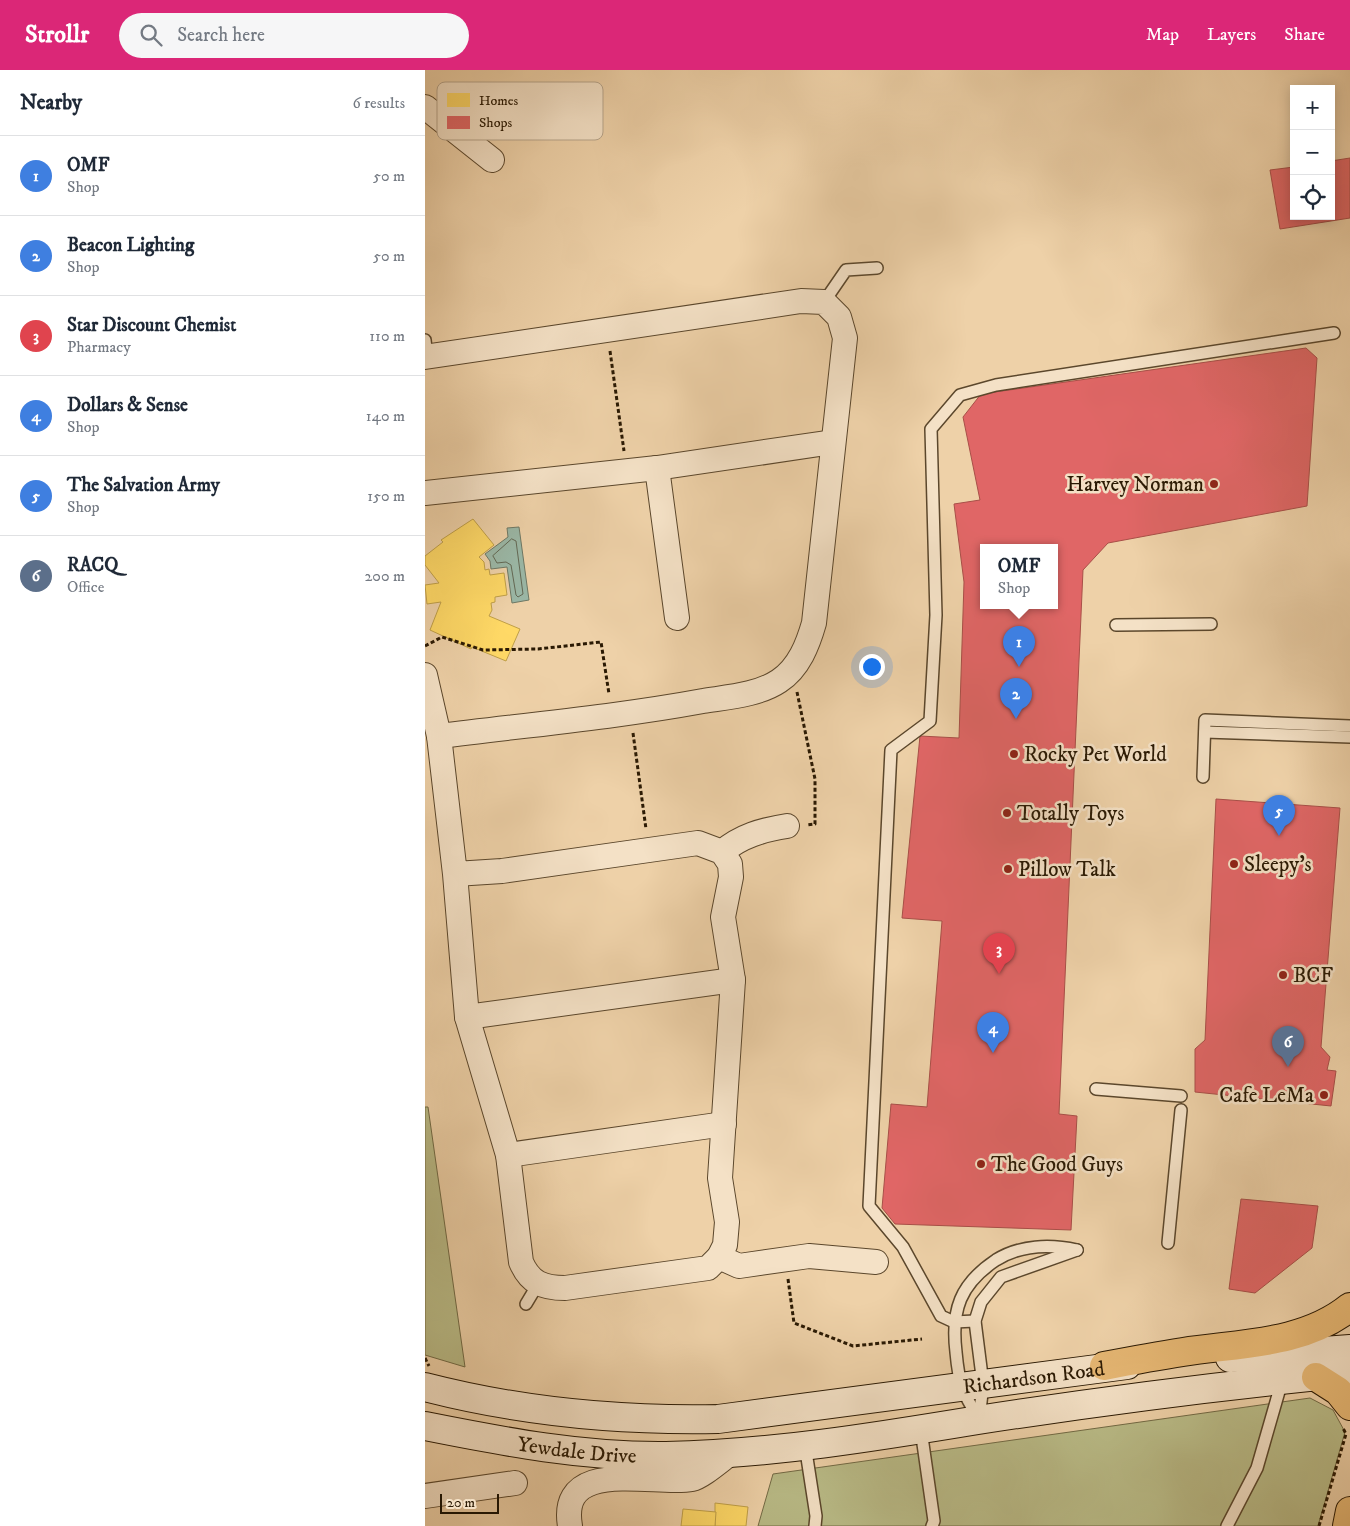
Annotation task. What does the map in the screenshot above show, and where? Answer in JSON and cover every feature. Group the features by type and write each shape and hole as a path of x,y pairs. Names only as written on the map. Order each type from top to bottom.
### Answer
{"highway":[{"path":"1104,1366 1183,1352 1287,1338 1335,1318 1350,1307"},
{"path":"1316,1376 1338,1391 1346,1416"},
{"path":"1347,1526 1350,1511"}],"main road":[{"name":"Richardson Road","path":"718,1419 1104,1366 1350,1349"},
{"name":"Richardson Road","path":"731,1453 805,1445 921,1430 979,1420 1350,1373"},
{"name":"Yewdale Drive","path":"425,1387 512,1406 591,1417 656,1420 718,1419"},
{"name":"Yewdale Drive","path":"425,1426 522,1446 592,1453 665,1456 731,1453"}],"street":[{"path":"425,107 437,116"},
{"path":"467,140 492,160"},
{"path":"426,351 607,330 801,301 824,302 839,317 845,338 814,623 808,644 798,661 780,680 747,693 621,714 439,736"},
{"path":"425,494 627,472 833,442"},
{"path":"657,468 677,618"},
{"path":"425,675 439,736 455,874 467,1017 508,1155 521,1262 526,1274 538,1284 548,1288 565,1288 708,1268 719,1257 725,1245 727,1222 720,1178 733,980 723,916 731,877 730,864 721,852 698,843 501,871 455,874"},
{"path":"721,852 743,837 763,830 787,826"},
{"path":"467,1017 733,980"},
{"path":"508,1155 724,1124"},
{"path":"719,1257 739,1266 809,1256 876,1262"},
{"path":"570,1526 569,1509 574,1498 580,1489 591,1482 615,1478 693,1479 731,1453"},
{"path":"425,1496 515,1483"}],"lane":[{"path":"824,302 846,270 877,268"},
{"path":"975,1321 954,1322 941,1316 903,1247 869,1206 891,750 930,721 936,615 931,429 960,396 996,385 1334,332"},
{"path":"1116,626 1211,624"},
{"path":"1205,726 1350,726"},
{"path":"1205,726 1350,737"},
{"path":"1203,776 1205,726"},
{"path":"1096,1089 1181,1096"},
{"path":"1168,1244 1181,1110"},
{"path":"979,1420 973,1385 954,1322 960,1299 969,1282 980,1270 1001,1257 1024,1248 1057,1245 1077,1250 1001,1277 981,1302 975,1321 973,1385 979,1420"},
{"path":"527,1304 538,1284"},
{"path":"1227,1526 1257,1468 1282,1381"},
{"path":"921,1430 935,1524"},
{"path":"805,1445 815,1526"}],"path":[{"path":"607,330 627,472"},
{"path":"425,646 443,637 483,650 538,649 601,642 621,714 648,849"},
{"path":"787,826 815,824 815,779 795,680 789,671"},
{"path":"785,1258 794,1323 853,1346 922,1339"},
{"path":"1319,1526 1346,1434 1346,1416"}],"green space":[{"path":"425,1107 428,1107 465,1367 425,1355"},
{"path":"1310,1398 1333,1410 1345,1432 1318,1526 758,1526 773,1474"}],"water":[{"path":"519,527 529,600 512,603 507,567 491,569 490,561 485,554 508,537 507,528"}],"building: Homes":[{"path":"473,519 494,545 479,557 484,562 485,570 489,569 490,575 504,573 507,595 495,597 495,602 491,603 492,610 489,616 520,629 506,661 472,647 471,649 430,630 441,602 427,604 425,585 439,583 425,565 425,556 443,542 441,540"},
{"path":"715,1503 748,1507 746,1526 715,1526"},
{"path":"683,1509 716,1512 715,1526 681,1526"}],"building: Shops":[{"path":"1350,158 1350,218 1280,229 1270,170 1290,168 1290,220 1335,220 1335,160"},
{"path":"1306,348 1317,358 1307,506 1108,543 1083,570 1059,1114 1077,1116 1071,1230 895,1224 882,1208 891,1104 927,1107 942,921 902,918 920,736 959,738 964,582 954,504 980,500 963,417 981,394"},
{"path":"1216,799 1340,808 1321,1047 1330,1057 1327,1070 1336,1071 1331,1106 1195,1092 1195,1049 1205,1040"},
{"path":"1241,1199 1318,1206 1312,1248 1255,1293 1229,1289"}],"place":[{"name":"Harvey Norman","path":"1214,484"},
{"name":"OMF","path":"1019,667"},
{"name":"Beacon Lighting","path":"1016,719"},
{"name":"Rocky Pet World","path":"1014,754"},
{"name":"Totally Toys","path":"1007,813"},
{"name":"The Salvation Army","path":"1279,836"},
{"name":"Sleepy's","path":"1234,864"},
{"name":"Pillow Talk","path":"1008,869"},
{"name":"Star Discount Chemist","path":"999,974"},
{"name":"BCF","path":"1283,975"},
{"name":"Dollars & Sense","path":"993,1053"},
{"name":"RACQ","path":"1288,1067"},
{"name":"Cafe LeMa","path":"1324,1095"},
{"name":"The Good Guys","path":"981,1164"}]}
